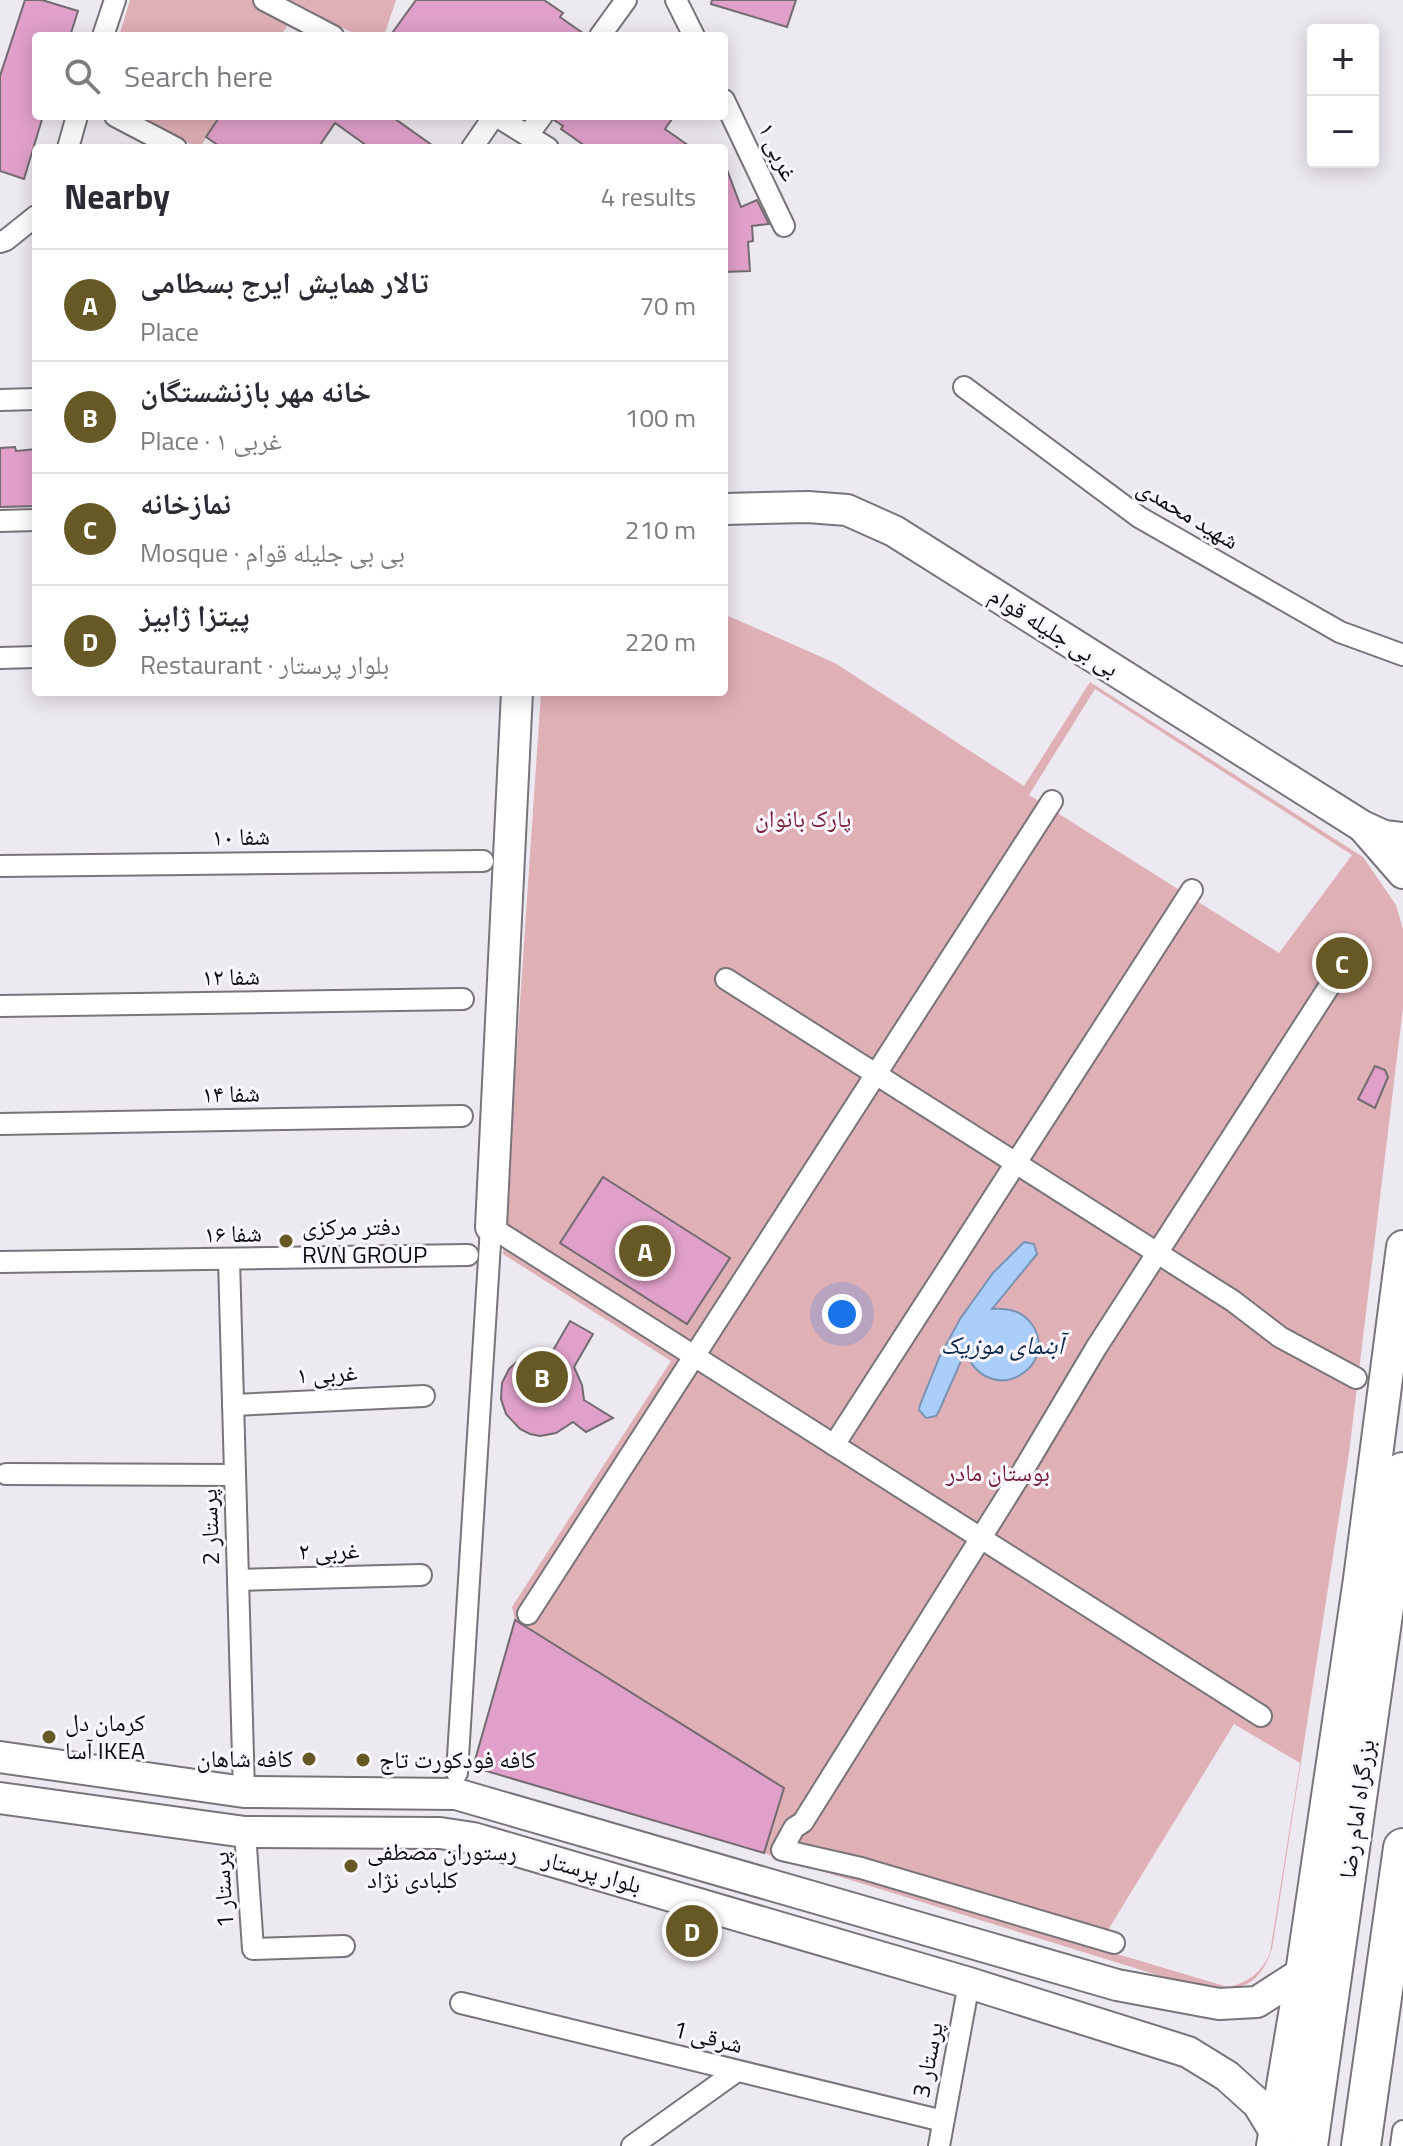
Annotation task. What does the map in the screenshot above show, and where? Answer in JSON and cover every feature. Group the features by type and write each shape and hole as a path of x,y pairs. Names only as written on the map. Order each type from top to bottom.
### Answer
{"highway":[{"name":"بزرگراه امام رضا","path":"1285,2141 1374,1582 1403,1472"},
{"path":"1361,2146 1396,1966 1403,1848"}],"main road":[{"path":"1285,2141 1302,1973 1374,1582 1403,1247"}],"street":[{"path":"104,32 115,0"},
{"path":"264,0 325,32"},
{"path":"603,32 626,0"},
{"path":"676,0 692,32"},
{"name":"غربی ۱","path":"728,108 784,226"},
{"path":"69,144 76,120"},
{"path":"123,120 168,144"},
{"path":"475,144 492,120"},
{"path":"502,120 542,144"},
{"path":"528,135 539,120"},
{"path":"3,241 32,219"},
{"name":"شهید محمدی","path":"964,387 1139,517 1340,632 1403,655"},
{"path":"0,400 32,399"},
{"name":"بی بی جلیله قوام","path":"728,509 808,507 847,510 894,531 1362,826"},
{"path":"0,521 32,520"},
{"path":"0,658 32,657"},
{"path":"457,1773 491,1227 517,696"},
{"path":"528,1614 1052,801"},
{"path":"1362,826 1384,836 1403,838"},
{"path":"1362,826 1403,873"},
{"name":"شفا ۱۰","path":"0,866 483,861"},
{"path":"834,1445 1192,890"},
{"path":"726,979 1233,1301 1280,1337 1356,1378"},
{"path":"1114,1943 861,1868 782,1850 794,1828 803,1822 981,1538 1096,1348 1334,979"},
{"name":"شفا ۱۲","path":"0,1006 463,999"},
{"name":"شفا ۱۴","path":"0,1124 462,1116"},
{"path":"491,1227 1261,1716"},
{"name":"شفا ۱۶","path":"0,1262 468,1255"},
{"name":"پرستار 2","path":"229,1260 244,1792"},
{"name":"۱ غربی","path":"233,1405 424,1396"},
{"path":"6,1474 235,1475"},
{"name":"۲ غربی","path":"238,1580 421,1575"},
{"name":"بلوار پرستار","path":"0,1757 244,1792 456,1794 1117,1985 1219,2004 1257,2002 1302,1973"},
{"name":"بلوار پرستار","path":"0,1798 245,1832 440,1833 473,1838 969,1983 1188,2052 1227,2076 1258,2104 1285,2141"},
{"name":"پرستار 1","path":"245,1832 253,1949 344,1946"},
{"name":"پرستار 3","path":"939,2146 969,1983"},
{"path":"1105,2025 1117,1985"},
{"name":"شرقی 1","path":"461,2003 943,2121"},
{"path":"632,2146 737,2071"},
{"path":"1401,2146 1403,2131"}],"green space":[{"path":"130,0 396,0 385,32 351,32 301,7 283,32 120,32"},
{"path":"140,120 219,120 202,144 191,144"},
{"name":"بوستان مادر","path":"728,616 835,663 1024,786 1090,682 1363,857 1396,905 1403,929 1403,1008 1349,1453 1272,1949 1266,1963 1259,1974 1242,1986 1232,1988 1193,1986 763,1853 784,1788 515,1620 512,1607 671,1361 503,1254 541,696 728,696","holes":["1095,689 1352,855 1279,953 1029,795","1234,1724 1300,1763 1270,1953 1254,1976 1228,1987 1097,1948"]}],"water":[{"name":"آبنمای موزیک","path":"1024,1242 1034,1244 1037,1254 992,1309 1013,1311 1031,1323 1038,1338 1038,1353 1031,1366 1020,1375 1006,1380 991,1379 977,1370 965,1352 939,1411 936,1416 926,1418 919,1410 920,1405 939,1358 960,1319 993,1273"}],"building":[{"path":"25,0 42,0 78,11 71,32 32,32 32,120 42,120 32,144 24,179 0,171 0,76"},
{"path":"416,0 544,0 563,13 560,17 581,32 393,32"},
{"path":"712,0 796,0 787,27 711,4"},
{"path":"217,120 397,120 430,144 364,144 335,123 321,144 216,144 206,137"},
{"path":"554,120 671,120 665,129 686,144 582,144 561,129 563,126"},
{"path":"728,172 741,207 757,200 769,224 752,226 753,241 748,242 750,271 728,272"},
{"path":"0,448 32,449 32,506 0,507"},
{"path":"1375,1066 1385,1070 1388,1077 1375,1108 1358,1099"},
{"path":"603,1177 730,1258 687,1324 560,1243"},
{"path":"570,1321 593,1334 574,1367 582,1385 584,1400 613,1418 586,1432 573,1422 556,1433 530,1434 520,1429 506,1414 501,1399 502,1383 509,1369 520,1359 535,1354 551,1354"},
{"path":"515,1620 784,1788 764,1853 473,1767"}],"place":[{"name":"نمازخانه","path":"1342,963"},
{"name":"دفتر مرکزی RVN GROUP","path":"286,1241"},
{"name":"تالار همایش ایرج بسطامی","path":"645,1251"},
{"name":"خانه مهر بازنشستگان","path":"542,1377"},
{"name":"کرمان دل آسا IKEA","path":"49,1737"},
{"name":"کافه شاهان","path":"309,1759"},
{"name":"کافه فودکورت تاج","path":"363,1760"},
{"name":"رستوران مصطفی کلبادی نژاد","path":"351,1866"},
{"name":"پیتزا ژابیز","path":"692,1931"}],"park label":[{"name":"پارک بانوان","path":"803,819"}]}
